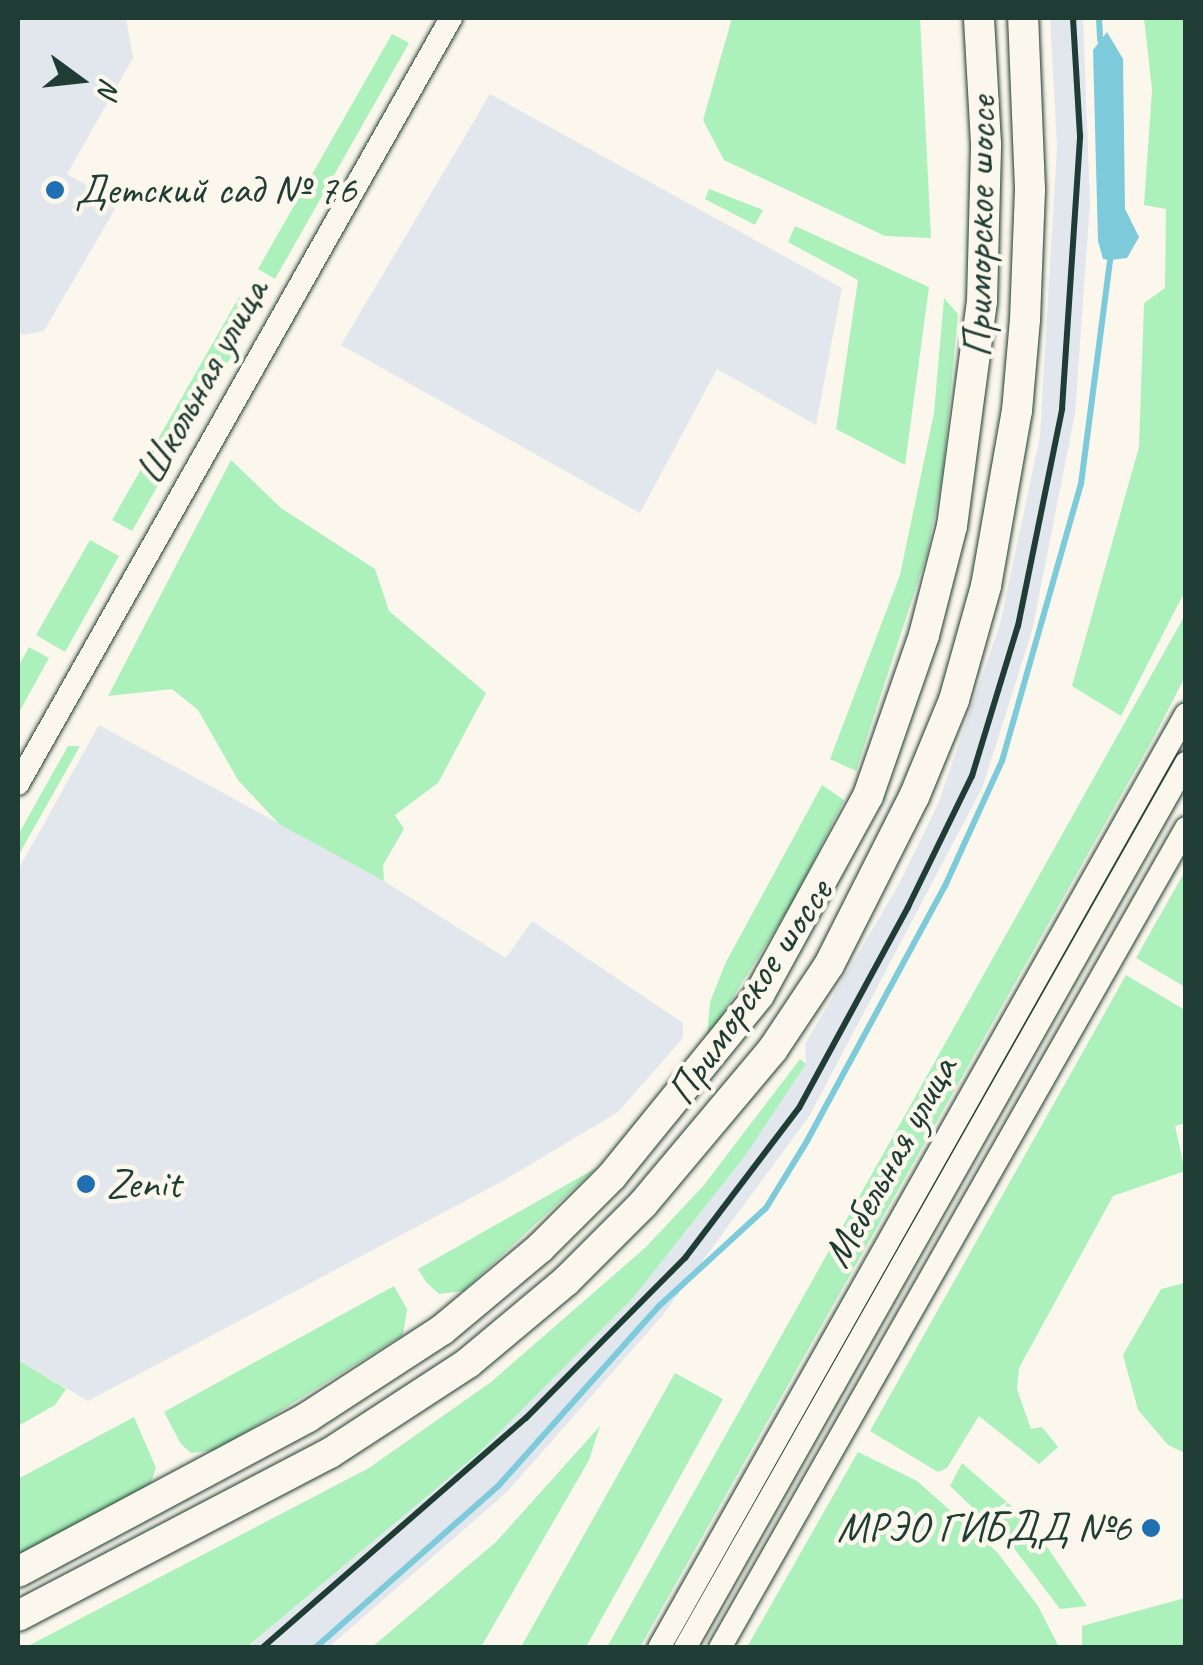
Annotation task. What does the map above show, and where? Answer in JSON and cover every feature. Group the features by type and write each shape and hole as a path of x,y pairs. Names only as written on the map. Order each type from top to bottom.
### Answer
{"main road":[{"name":"Приморское шоссе","path":"18,1572 308,1417 442,1330 540,1248 612,1176 759,995 868,796 914,668 952,526 982,301 986,144 979,18"},
{"name":"Приморское шоссе","path":"18,1616 330,1453 468,1363 566,1281 643,1204 742,1088 829,965 914,797 954,700 986,586 1012,444 1025,320 1030,189 1023,18"}],"street":[{"name":"Школьная улица","path":"18,784 451,18"},
{"name":"Мебельная улица","path":"659,1648 1186,714"},
{"name":"Мебельная улица","path":"685,1648 1186,763"},
{"path":"720,1648 1186,828"}],"shaded area":[{"name":"Детский сад № 76","path":"18,18 126,18 133,58 67,174 118,204 44,331 23,335 18,332"},
{"path":"1050,18 1083,18 1090,203 1075,414 1032,631 983,786 810,1115 662,1316 507,1492 329,1647 247,1648 481,1451 633,1298 745,1156 806,1064 805,1044 899,884 938,804 1000,624 1040,436 1057,147"},
{"path":"490,94 842,288 816,425 717,369 640,513 341,345"},
{"path":"99,725 384,881 506,958 532,921 683,1023 683,1038 618,1112 501,1182 88,1401 18,1360 18,870"}],"green space":[{"path":"732,18 920,18 931,238 885,236 724,160 703,120"},
{"path":"1144,18 1185,18 1186,589 1121,716 1072,686 1139,447 1144,303 1165,288 1166,209 1144,205 1152,90"},
{"path":"392,34 409,43 275,279 258,269"},
{"path":"709,189 763,210 755,225 705,199"},
{"path":"795,226 929,287 905,465 836,429 858,280 788,242"},
{"path":"239,297 259,308 132,531 112,520"},
{"path":"944,298 958,314 943,472 927,554 856,771 830,759 900,575 934,413"},
{"path":"231,460 281,508 375,569 389,611 486,693 438,783 395,815 404,829 383,865 384,881 279,824 238,780 198,710 172,689 108,696"},
{"path":"90,540 119,556 65,652 36,635"},
{"path":"1185,615 1185,677 1154,737 640,1647 607,1647"},
{"path":"29,647 49,658 18,714 18,667"},
{"path":"68,746 80,746 18,856 18,835"},
{"path":"822,785 844,800 795,898 707,1039 710,1002 726,962"},
{"path":"1185,871 1185,987 1136,958"},
{"path":"1126,975 1185,1010 1185,1123 1175,1126 1185,1171 1113,1196 1019,1368 1017,1389 1031,1429 1042,1427 1058,1447 1039,1464 979,1416 947,1468 938,1472 870,1431"},
{"path":"800,1059 806,1064 745,1156 633,1298 481,1451 247,1647 26,1647 369,1468 491,1382 646,1247 704,1185"},
{"path":"596,1168 463,1291 439,1294 426,1282 418,1269"},
{"path":"1186,1283 1185,1453 1168,1445 1138,1410 1123,1355 1161,1289"},
{"path":"394,1286 407,1309 403,1335 217,1450 191,1453 181,1444 164,1412"},
{"path":"18,1360 66,1389 55,1405 18,1426"},
{"path":"675,1373 723,1399 586,1647 521,1647"},
{"path":"134,1417 156,1468 149,1488 18,1555 18,1479"},
{"path":"600,1426 589,1460 481,1647 372,1647 496,1542"},
{"path":"858,1452 917,1481 997,1552 1038,1606 1059,1647 747,1647"},
{"path":"962,1463 1031,1523 1087,1606 1060,1609 1010,1543 950,1486"},
{"path":"1185,1598 1185,1645 1082,1647 1082,1626"}],"water":[{"path":"1107,32 1123,59 1125,209 1139,237 1127,258 1111,260 1103,259 1098,241 1093,50"}],"waterway":[{"path":"1099,18 1100,40"},
{"path":"315,1648 499,1485 659,1306 766,1208 807,1141 945,886 1002,761 1081,484 1111,252"}],"railway":[{"path":"262,1648 526,1418 685,1258 799,1108 908,907 972,776 1018,626 1062,409 1080,136 1073,18"}],"place":[{"name":"Детский сад № 76","path":"55,190"},
{"name":"Zenit","path":"86,1184"},
{"name":"МРЭО ГИБДД №6","path":"1151,1528"}]}
